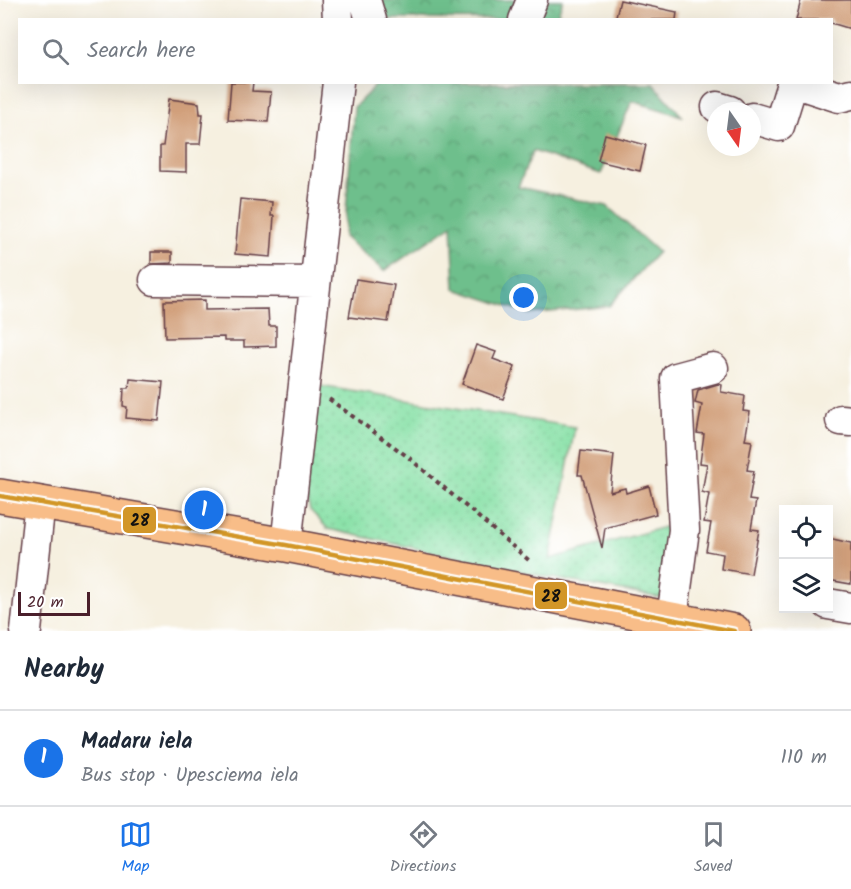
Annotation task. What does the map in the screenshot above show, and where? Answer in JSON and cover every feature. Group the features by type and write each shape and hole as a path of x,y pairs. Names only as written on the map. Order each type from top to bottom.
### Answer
{"main road":[{"path":"0,496 286,545 555,596 670,624 734,631"}],"street":[{"path":"337,0 338,18"},
{"path":"365,0 370,18"},
{"path":"525,18 532,0"},
{"path":"286,545 338,84"},
{"path":"761,121 779,126 793,84"},
{"path":"796,84 839,97 851,94"},
{"path":"155,280 315,282"},
{"path":"670,624 684,530 676,378 713,368"},
{"path":"26,631 40,502"},
{"path":"833,605 851,608"}],"path":[{"path":"304,381 417,465 544,574 555,596"}],"green space":[{"path":"365,0 563,0 557,18 378,18"},
{"path":"377,84 654,84 682,116 632,101 601,174 533,151 518,187 607,206 658,252 609,306 531,314 455,289 452,225 384,271 344,237 354,107"},
{"path":"313,385 575,427 550,559 668,526 662,598 547,577 328,529 310,510 305,488"}],"building":[{"path":"620,0 677,12 676,18 616,18"},
{"path":"801,0 851,0 851,29 833,24 833,18 796,18"},
{"path":"231,84 253,84 252,91 271,92 268,122 228,120"},
{"path":"169,99 199,103 200,114 203,114 200,144 186,144 186,172 160,171 160,146 163,146"},
{"path":"605,134 646,145 640,171 598,161"},
{"path":"240,199 272,202 271,216 274,216 271,257 235,254"},
{"path":"151,252 172,252 172,263 151,264"},
{"path":"356,279 394,285 388,322 349,317"},
{"path":"205,300 205,310 268,309 269,326 276,326 276,346 244,347 244,341 224,341 224,337 165,338 164,301"},
{"path":"476,345 496,352 493,359 515,367 503,399 462,384"},
{"path":"130,379 163,382 159,421 126,418 127,407 123,406 124,388 129,388"},
{"path":"722,385 721,392 745,396 743,411 750,412 745,440 752,441 747,470 754,471 749,500 756,501 751,529 759,530 751,574 721,569 723,554 706,551 711,523 704,522 709,494 702,492 707,464 700,463 704,434 697,433 702,405 695,403 698,390"},
{"path":"581,451 614,455 610,492 625,488 626,493 649,486 656,514 605,528 602,548 582,475 578,475"},
{"path":"833,539 851,543 851,584 833,581"}],"transit line":[{"name":"28","path":"0,496 286,545 734,631"}],"place":[{"name":"Madaru iela","path":"204,510"}]}
